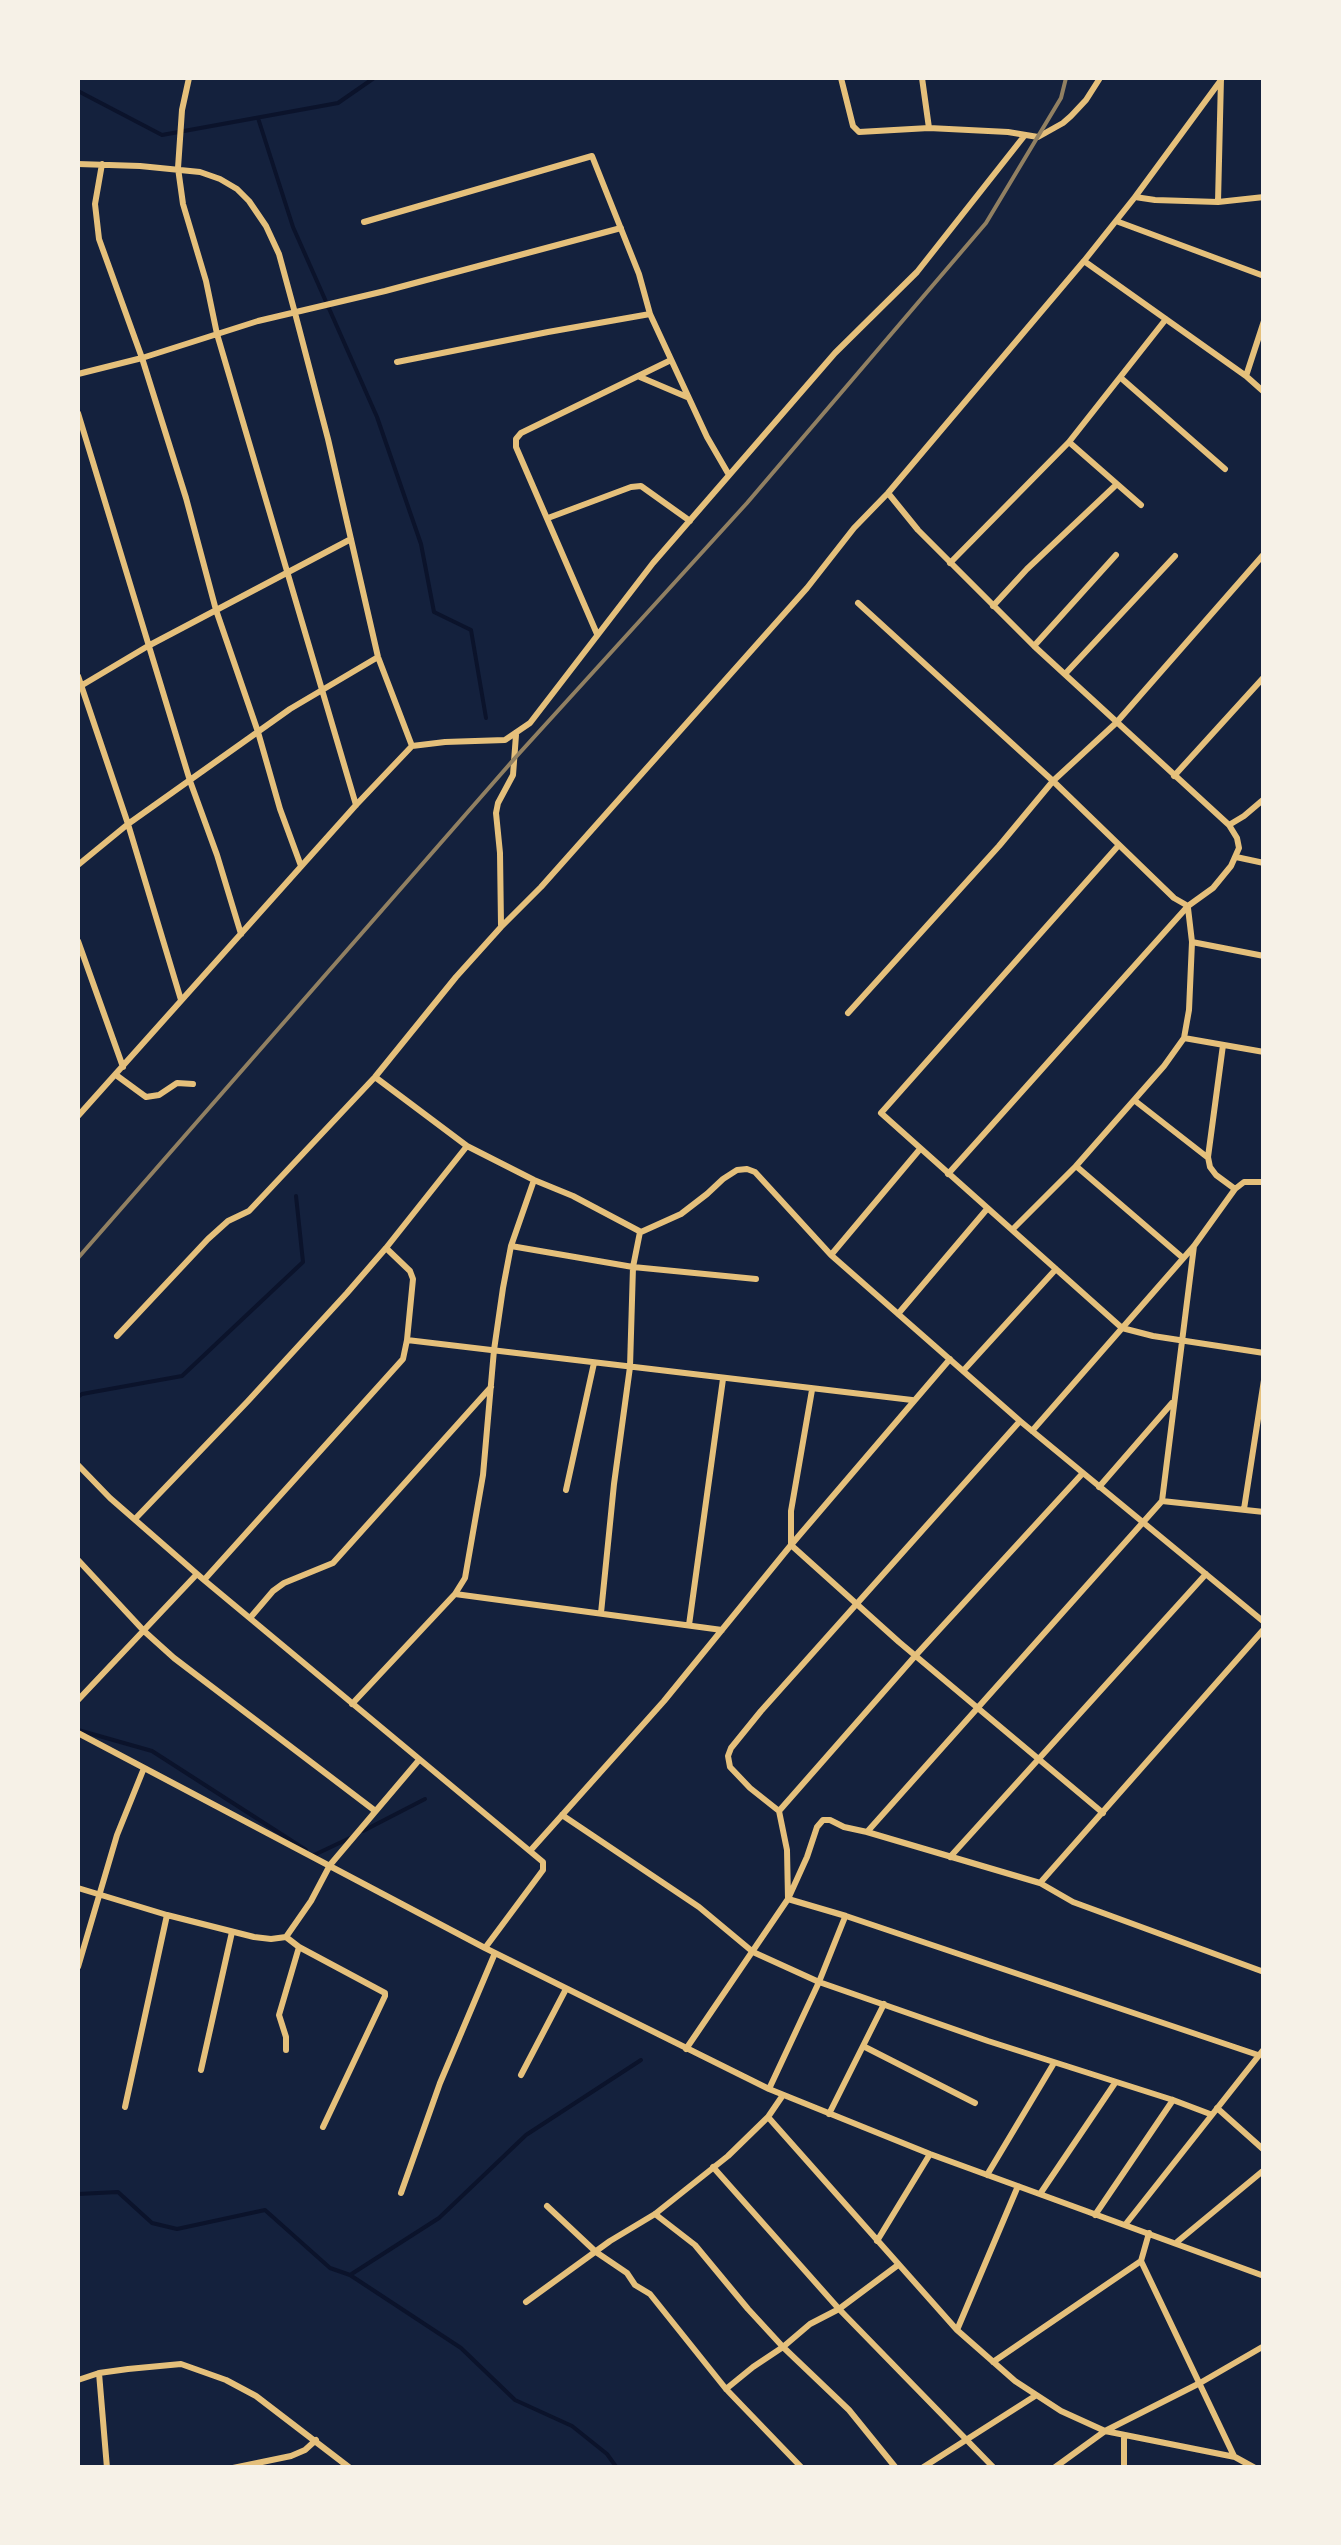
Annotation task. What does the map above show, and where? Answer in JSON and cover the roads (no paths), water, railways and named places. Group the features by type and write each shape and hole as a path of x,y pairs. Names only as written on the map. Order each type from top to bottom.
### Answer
{"street":[{"path":"189,78 182,110 178,168 183,204 217,334 356,805"},
{"path":"841,78 856,130 869,133 930,128 1038,137 1063,123 1086,100 1100,78"},
{"path":"922,78 930,128"},
{"path":"117,1336 208,1239 228,1221 249,1210 375,1078 456,977 690,721 1084,262 1221,78"},
{"path":"1218,202 1221,78"},
{"path":"78,1116 412,746 496,742 516,735 530,722 653,563 835,353 916,272 1025,135"},
{"path":"364,222 592,156 639,274 650,314 707,437 729,475"},
{"path":"78,164 200,172 236,190 266,226 279,254 295,313 378,657 412,746"},
{"path":"102,164 95,204 99,239 142,358 216,610 301,866"},
{"path":"1134,197 1218,202 1264,197"},
{"path":"1116,221 1264,276"},
{"path":"78,374 622,228"},
{"path":"1084,262 1264,392"},
{"path":"398,362 650,314"},
{"path":"950,564 1069,442 1166,319"},
{"path":"1246,376 1264,321"},
{"path":"597,634 516,447 516,438 672,360"},
{"path":"639,376 688,396"},
{"path":"1122,378 1225,469"},
{"path":"78,413 240,934"},
{"path":"1069,442 1142,505"},
{"path":"993,606 1117,484"},
{"path":"548,518 640,486 690,521"},
{"path":"888,492 918,530 993,606 1229,825 1239,848 1231,866 1212,888 1188,906 948,1174"},
{"path":"79,687 148,646 352,539"},
{"path":"848,1013 1053,782 1116,723 1264,554"},
{"path":"1034,646 1116,555"},
{"path":"1065,674 1174,556"},
{"path":"858,603 1174,898 1188,906"},
{"path":"78,865 128,824 258,732 378,657"},
{"path":"78,676 181,1001"},
{"path":"1174,776 1264,676"},
{"path":"501,927 496,813 513,775 516,735"},
{"path":"1229,825 1264,799"},
{"path":"1118,846 881,1114 1122,1328 1264,1353"},
{"path":"1236,856 1264,863"},
{"path":"1012,1230 1076,1166 1184,1038 1192,942 1188,906"},
{"path":"78,941 122,1067"},
{"path":"1192,942 1264,956"},
{"path":"1184,1038 1264,1052"},
{"path":"1223,1045 1208,1158 1216,1175 1235,1190"},
{"path":"116,1075 146,1097 158,1096 178,1083 193,1084"},
{"path":"375,1078 467,1146 640,1232"},
{"path":"1134,1100 1208,1158"},
{"path":"135,1519 386,1248 467,1146"},
{"path":"831,1255 920,1149"},
{"path":"1076,1166 1183,1258"},
{"path":"640,1232 681,1214 738,1170 756,1172 831,1255 1020,1421 1264,1626 1040,1884"},
{"path":"352,1704 455,1594 465,1578 483,1475 494,1350 512,1246 534,1180"},
{"path":"1032,1430 1194,1246 1235,1190 1244,1182 1264,1182"},
{"path":"898,1314 987,1209"},
{"path":"601,1613 630,1367 633,1267 640,1232"},
{"path":"512,1246 633,1267 756,1279"},
{"path":"867,1832 1162,1501 1194,1246"},
{"path":"204,1580 401,1362 408,1340 413,1279 386,1248"},
{"path":"963,1371 1056,1269"},
{"path":"408,1340 914,1400"},
{"path":"530,1851 724,1630 790,1545 950,1359"},
{"path":"566,1490 594,1364"},
{"path":"689,1626 723,1379"},
{"path":"1244,1509 1264,1380"},
{"path":"250,1618 284,1583 333,1563 492,1386"},
{"path":"812,1390 791,1511 790,1545 1103,1813"},
{"path":"1099,1487 1173,1402"},
{"path":"788,1899 787,1850 779,1811 730,1767 731,1748 1020,1421"},
{"path":"78,1465 196,1574 544,1866 486,1948"},
{"path":"779,1811 1082,1474"},
{"path":"1162,1501 1264,1512"},
{"path":"78,1560 174,1658 374,1810"},
{"path":"78,1700 196,1574"},
{"path":"950,1857 1206,1574"},
{"path":"455,1594 724,1630"},
{"path":"78,1733 566,1990 783,2096 1264,2276"},
{"path":"78,1888 232,1932 271,1939 286,1937 312,1901 330,1865 418,1760"},
{"path":"78,1966 118,1835 144,1768"},
{"path":"562,1815 698,1907 754,1952 819,1982 1210,2114"},
{"path":"686,2050 788,1899 816,1827 823,1820 1040,1884 1073,1902 1264,1972"},
{"path":"788,1899 1261,2052 1124,2225"},
{"path":"124,2107 167,1915"},
{"path":"769,2089 846,1916"},
{"path":"201,2070 232,1932"},
{"path":"286,1937 383,1991 385,1996 324,2128"},
{"path":"286,2050 280,2015 298,1947"},
{"path":"401,2193 440,2083 495,1953"},
{"path":"521,2075 566,1990"},
{"path":"829,2114 884,2004"},
{"path":"863,2046 975,2103"},
{"path":"987,2175 1054,2063"},
{"path":"1040,2194 1115,2083"},
{"path":"526,2302 654,2214 728,2156 768,2117 783,2096"},
{"path":"1095,2215 1174,2100"},
{"path":"1217,2108 1264,2150"},
{"path":"768,2117 957,2330 1035,2396 1106,2431 1235,2457 1255,2468"},
{"path":"877,2241 930,2154"},
{"path":"714,2167 839,2309 994,2468"},
{"path":"1176,2242 1264,2170"},
{"path":"957,2330 1018,2186"},
{"path":"547,2206 596,2252 650,2294 726,2389 802,2468"},
{"path":"654,2214 695,2245 783,2348 849,2410 896,2468"},
{"path":"993,2362 1141,2262 1149,2234"},
{"path":"1141,2262 1235,2457"},
{"path":"726,2389 810,2324 839,2309 898,2265"},
{"path":"1054,2468 1106,2431 1200,2384 1264,2346"},
{"path":"78,2380 99,2373 181,2364 256,2396 350,2468"},
{"path":"99,2373 107,2468"},
{"path":"922,2468 1035,2396"},
{"path":"1124,2436 1124,2468"},
{"path":"234,2468 291,2456 316,2440"}],"waterway":[{"path":"78,91 162,135 338,103 374,78"},
{"path":"258,118 293,227 377,417 421,544 434,612 471,630 486,718"},
{"path":"78,1397 182,1376 303,1262 296,1196"},
{"path":"78,1730 152,1751 306,1850"},
{"path":"363,1831 425,1799"},
{"path":"314,1855 350,1838"},
{"path":"350,2275 439,2218 526,2135 641,2060"},
{"path":"78,2194 118,2192 152,2223 177,2229 265,2210 330,2268 350,2275 461,2348 515,2400 572,2426 607,2454 617,2468"}],"railway":[{"path":"78,1258 515,758 747,503 986,223 1061,98 1066,78"}]}
